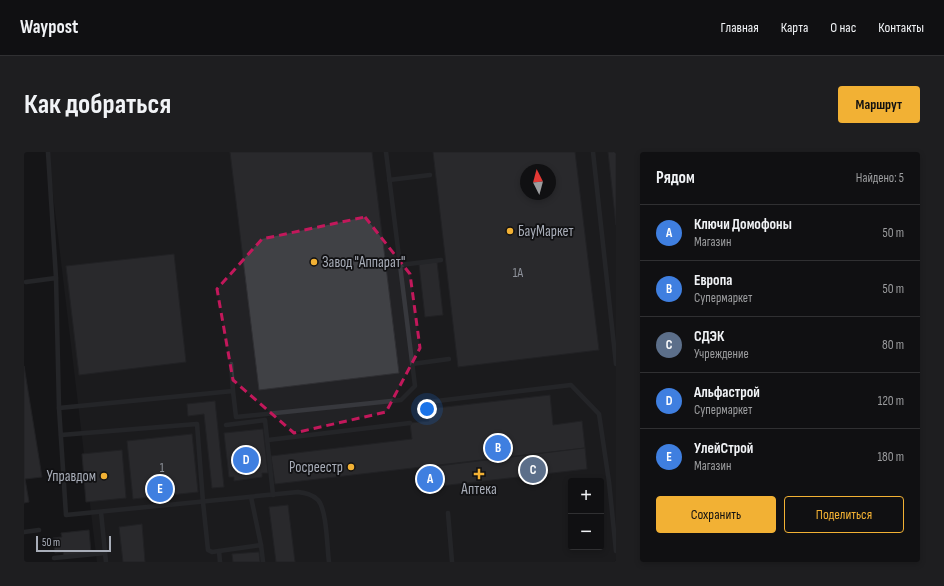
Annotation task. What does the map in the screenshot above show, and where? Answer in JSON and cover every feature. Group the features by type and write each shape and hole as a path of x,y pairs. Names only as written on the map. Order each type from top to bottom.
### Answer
{"lane":[{"path":"48,152 56,278 60,435 66,515 298,492 306,493 317,499 323,509 329,562"},
{"path":"231,364 236,417 400,400 415,386 386,152"},
{"path":"594,152 616,364"},
{"path":"389,180 430,175"},
{"path":"400,265 441,260"},
{"path":"26,282 56,278"},
{"path":"412,364 449,359"},
{"path":"420,403 572,385 599,414 610,486 616,551"},
{"path":"59,408 233,391"},
{"path":"226,425 266,420 273,495"},
{"path":"268,440 410,423"},
{"path":"60,435 197,424 203,502 208,548 210,552 261,545"},
{"path":"610,486 616,486"},
{"path":"251,497 261,545 262,562"},
{"path":"101,512 106,562"},
{"path":"448,513 452,562"},
{"path":"24,532 39,530"},
{"path":"219,551 220,562"},
{"path":"54,558 105,553"}],"highlighted area":[{"path":"365,217 410,274 420,348 386,412 294,433 233,380 217,289 262,239"}],"shaded area":[{"path":"48,152 616,152 616,562 97,562"}],"building":[{"name":"Завод \"Аппарат\"","path":"230,152 372,152 399,373 259,390"},
{"path":"433,152 575,152 599,350 458,367"},
{"path":"608,152 616,152 616,225"},
{"path":"174,254 186,362 79,375 66,266"},
{"path":"437,262 443,315 425,317 419,264"},
{"path":"24,366 42,477 25,479 29,502 24,503"},
{"path":"550,395 553,425 582,421 585,448 275,484 271,456 412,439 410,423 429,421 428,409"},
{"path":"215,401 224,487 212,488 204,414 188,416 187,404"},
{"path":"263,429 268,473 262,473 262,477 234,481 234,477 229,477 224,433"},
{"path":"192,434 198,492 133,499 127,441"},
{"path":"585,448 587,469 423,488 421,468"},
{"name":"Управдом","path":"122,450 126,498 86,502 82,454"},
{"path":"288,505 295,562 276,562 269,507"},
{"path":"142,524 145,562 123,562 119,527"},
{"path":"89,530 91,553 64,556 63,552 55,553 53,538 62,537 61,533"},
{"path":"259,552 260,562 233,562 232,554"}],"place":[{"name":"БауМаркет","path":"510,231"},
{"name":"Завод \"Аппарат\"","path":"314,262"},
{"name":"Европа","path":"498,448"},
{"name":"Альфастрой","path":"246,460"},
{"name":"Росреестр","path":"351,467"},
{"name":"СДЭК","path":"533,470"},
{"name":"Аптека","path":"479,474"},
{"name":"Управдом","path":"104,476"},
{"name":"Ключи Домофоны","path":"430,479"},
{"name":"УлейСтрой","path":"160,489"}]}
